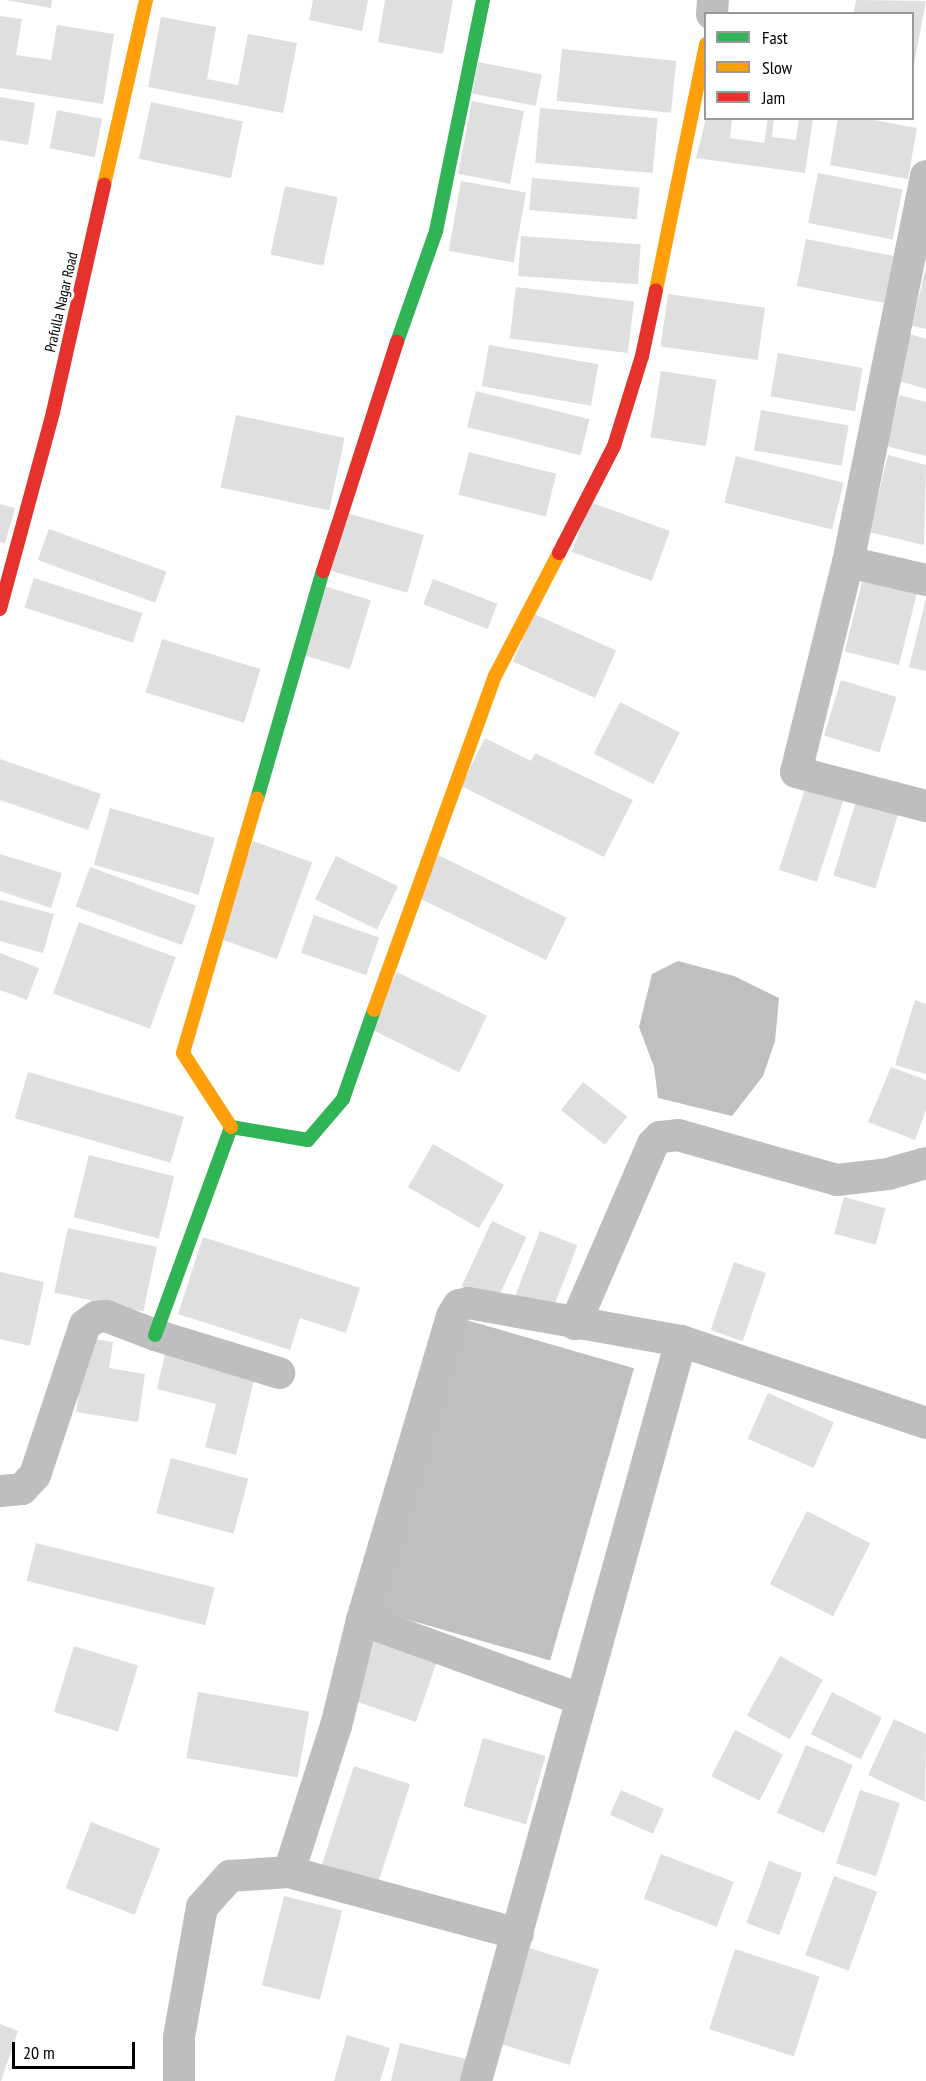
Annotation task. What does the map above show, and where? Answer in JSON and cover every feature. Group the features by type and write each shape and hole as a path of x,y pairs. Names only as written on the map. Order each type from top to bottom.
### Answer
{"street":[{"name":"Prafulla Nagar Road","path":"0,609 53,412 146,0"},
{"path":"483,0 436,231 350,479 183,1053 231,1127 308,1140 343,1099 421,873 495,676 614,446 642,356 704,49"},
{"path":"926,176 848,562 796,772 926,806"},
{"path":"848,562 926,580"},
{"path":"155,1335 231,1127"},
{"path":"574,1324 653,1144 660,1137 678,1135 837,1180 888,1174 926,1163"},
{"path":"289,1872 336,1726 362,1620 452,1316 459,1305 468,1303 574,1324 681,1341 926,1423"},
{"path":"0,1491 22,1489 35,1475 85,1325 96,1317 106,1316 155,1335 279,1373"},
{"path":"476,2081 480,2056 518,1934 580,1699 681,1341"},
{"path":"362,1620 580,1699"},
{"path":"179,2081 179,2037 201,1907 230,1876 289,1872 518,1934"}],"shaded area":[{"path":"678,961 734,976 779,998 775,1041 763,1076 732,1116 658,1098 654,1067 639,1027 652,974"},
{"path":"459,1318 634,1368 550,1660 375,1610"}],"building":[{"path":"6,0 52,0 51,8"},
{"path":"313,0 368,0 362,31 309,20"},
{"path":"385,0 453,0 443,54 378,42"},
{"path":"856,0 926,1 914,64 914,12 853,12"},
{"path":"0,16 22,19 16,55 51,60 57,25 114,34 103,104 0,88"},
{"path":"161,17 216,27 207,79 238,85 248,34 297,43 283,113 148,87"},
{"path":"562,49 676,61 671,113 557,101"},
{"path":"478,62 542,74 536,106 472,93"},
{"path":"0,97 35,103 28,145 0,140"},
{"path":"472,101 524,111 510,184 458,174"},
{"path":"151,102 243,122 231,178 139,159"},
{"path":"540,108 658,118 653,173 535,163"},
{"path":"57,110 102,119 95,157 50,148"},
{"path":"706,120 732,120 730,138 764,143 768,120 774,120 772,137 796,140 799,120 813,120 805,173 696,158"},
{"path":"838,120 874,120 917,128 908,179 830,165"},
{"path":"818,173 902,189 893,239 808,223"},
{"path":"532,178 640,187 637,219 529,210"},
{"path":"461,181 526,192 514,262 449,251"},
{"path":"285,186 338,197 323,266 270,254"},
{"path":"521,236 641,244 638,284 518,276"},
{"path":"806,239 893,256 884,303 797,286"},
{"path":"926,266 926,329 912,326"},
{"path":"516,287 634,302 628,353 510,339"},
{"path":"668,294 765,308 758,360 661,346"},
{"path":"910,334 926,339 926,389 896,380"},
{"path":"489,345 598,364 591,406 482,386"},
{"path":"778,353 863,368 855,411 770,396"},
{"path":"661,371 716,380 706,446 651,437"},
{"path":"476,391 590,419 581,455 467,427"},
{"path":"899,395 926,402 926,456 886,446"},
{"path":"761,410 849,425 842,466 754,450"},
{"path":"236,415 345,438 329,510 221,487"},
{"path":"469,452 556,474 546,516 458,495"},
{"path":"888,455 926,465 924,545 869,532"},
{"path":"736,456 844,483 832,529 724,503"},
{"path":"590,502 670,531 652,581 572,552"},
{"path":"0,504 15,508 5,543 0,542"},
{"path":"347,513 424,535 407,593 330,571"},
{"path":"49,529 166,572 155,603 38,560"},
{"path":"865,570 919,584 899,665 845,652"},
{"path":"34,578 142,613 133,643 24,607"},
{"path":"433,579 497,604 488,629 423,604"},
{"path":"324,586 371,600 350,669 303,655"},
{"path":"926,598 926,671 909,667"},
{"path":"534,614 616,651 595,698 513,662"},
{"path":"162,639 260,669 244,723 146,693"},
{"path":"841,680 896,697 880,752 824,735"},
{"path":"620,702 680,732 653,784 594,754"},
{"path":"485,738 531,761 535,753 633,800 604,857 461,786"},
{"path":"0,759 101,794 88,830 0,800"},
{"path":"806,786 844,798 817,882 779,870"},
{"path":"857,798 899,811 875,888 833,875"},
{"path":"110,808 215,838 199,895 94,865"},
{"path":"253,841 312,863 277,959 218,938"},
{"path":"0,854 62,873 51,908 0,891"},
{"path":"438,855 567,918 546,960 417,897"},
{"path":"336,856 398,886 377,929 315,899"},
{"path":"90,867 196,906 182,945 76,906"},
{"path":"0,900 54,914 43,953 0,941"},
{"path":"314,915 379,937 366,975 301,953"},
{"path":"79,922 176,957 150,1029 53,993"},
{"path":"0,953 39,968 27,1000 0,990"},
{"path":"397,972 487,1016 459,1072 369,1029"},
{"path":"915,1000 926,1004 926,1074 895,1065"},
{"path":"891,1067 926,1080 926,1110 915,1140 868,1122"},
{"path":"28,1072 184,1117 170,1163 15,1118"},
{"path":"583,1082 627,1116 605,1145 561,1110"},
{"path":"433,1144 504,1185 479,1228 408,1187"},
{"path":"89,1155 174,1176 159,1238 74,1217"},
{"path":"844,1197 886,1208 876,1245 834,1234"},
{"path":"492,1221 526,1237 496,1302 462,1286"},
{"path":"68,1228 157,1247 143,1311 54,1293"},
{"path":"540,1231 577,1245 550,1317 512,1303"},
{"path":"203,1237 360,1288 346,1333 300,1318 290,1350 178,1314"},
{"path":"734,1262 766,1273 743,1341 711,1330"},
{"path":"0,1272 44,1282 30,1346 0,1339"},
{"path":"87,1338 113,1342 109,1368 145,1374 138,1422 76,1412"},
{"path":"165,1354 255,1376 236,1455 205,1447 216,1404 157,1389"},
{"path":"768,1393 834,1422 813,1468 748,1439"},
{"path":"171,1458 248,1479 234,1534 156,1513"},
{"path":"807,1511 870,1543 833,1616 770,1584"},
{"path":"36,1543 215,1588 205,1625 27,1581"},
{"path":"372,1638 437,1660 416,1722 351,1699"},
{"path":"74,1646 138,1666 118,1732 54,1712"},
{"path":"780,1656 823,1680 790,1739 747,1715"},
{"path":"198,1692 309,1712 298,1778 186,1758"},
{"path":"832,1692 882,1717 861,1759 811,1734"},
{"path":"894,1719 926,1734 925,1802 868,1775"},
{"path":"735,1730 783,1755 760,1801 711,1776"},
{"path":"483,1738 545,1756 526,1824 463,1806"},
{"path":"806,1745 853,1765 824,1833 777,1813"},
{"path":"354,1766 410,1784 377,1885 321,1867"},
{"path":"621,1790 664,1809 653,1834 610,1815"},
{"path":"860,1790 900,1803 876,1876 836,1863"},
{"path":"91,1822 160,1849 135,1915 66,1888"},
{"path":"661,1854 734,1882 717,1927 644,1899"},
{"path":"769,1861 802,1873 779,1935 746,1923"},
{"path":"834,1876 877,1892 848,1971 805,1955"},
{"path":"284,1896 342,1911 320,2000 262,1985"},
{"path":"529,1948 599,1969 570,2065 500,2044"},
{"path":"735,1949 820,1977 794,2056 709,2029"},
{"path":"0,2024 18,2031 1,2081 0,2081"},
{"path":"347,2035 390,2048 380,2081 334,2081"},
{"path":"400,2043 470,2060 465,2081 391,2081"}],"traffic: fast":[{"path":"397,342 436,231 483,0"},
{"path":"257,799 323,571"},
{"path":"155,1335 231,1127 308,1140 343,1099 374,1010"}],"traffic: slow":[{"path":"104,185 146,0"},
{"path":"656,290 704,54"},
{"path":"374,1010 495,676 559,553"},
{"path":"231,1127 183,1053 257,799"}],"traffic: jam":[{"path":"0,609 53,412 104,185"},
{"path":"559,553 614,446 642,356 656,290"},
{"path":"323,571 397,342"}]}
